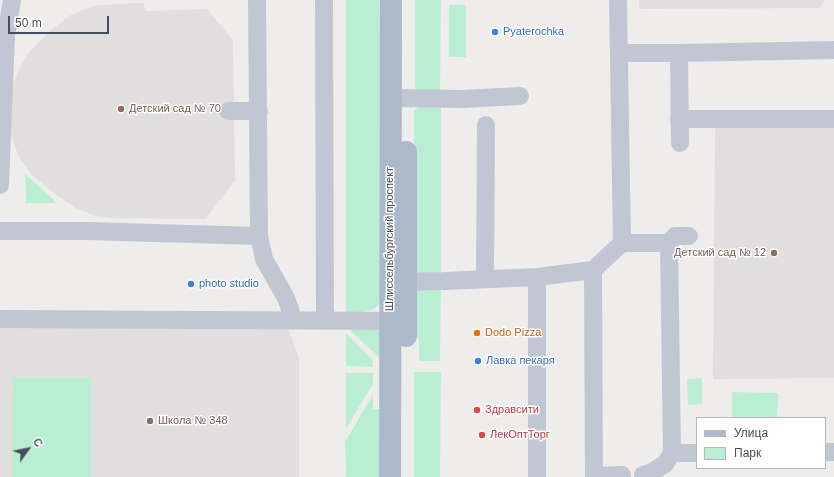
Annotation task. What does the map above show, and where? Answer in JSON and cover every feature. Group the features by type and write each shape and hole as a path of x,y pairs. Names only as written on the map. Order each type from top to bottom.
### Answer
{"main road":[{"name":"Шлиссельбургский проспект","path":"391,0 398,98 398,320 405,477"},
{"name":"Шлиссельбургский проспект","path":"398,98 406,0"},
{"name":"Шлиссельбургский проспект","path":"390,477 398,320"}],"lane":[{"path":"0,185 6,36 12,0"},
{"path":"257,0 259,236 264,259 286,298 292,319"},
{"path":"324,0 324,319"},
{"path":"618,0 622,243"},
{"path":"619,53 834,50"},
{"path":"679,53 680,143"},
{"path":"398,98 463,99 520,96"},
{"path":"228,111 258,111"},
{"path":"679,119 834,119"},
{"path":"485,279 486,125"},
{"path":"0,231 86,231 259,236"},
{"path":"398,282 537,277 594,270 622,243 668,243 675,236 689,236"},
{"path":"643,475 652,472 665,464 672,453 668,243"},
{"path":"594,270 594,476 622,475"},
{"path":"537,277 537,477"},
{"path":"0,319 398,320"},
{"path":"672,453 696,453"}],"shaded area":[{"path":"639,0 825,0 820,8 639,9"},
{"name":"Детский сад № 70","path":"144,3 145,11 207,9 233,40 235,180 206,219 113,218 95,216 76,208 50,190 32,175 19,158 10,131 9,106 14,81 26,56 49,31 71,15 93,6"},
{"name":"Детский сад № 12","path":"715,126 834,127 834,378 713,379"},
{"name":"Школа № 348","path":"288,327 299,359 299,477 0,477 0,328"}],"green space":[{"path":"346,0 382,0 382,303 365,312 346,313"},
{"path":"415,0 441,0 440,93 423,92 415,88"},
{"path":"449,5 466,5 466,57 449,57"},
{"path":"423,105 441,105 441,274 414,273 414,110"},
{"path":"25,174 57,203 26,203"},
{"path":"441,288 440,361 419,361 419,338 414,337 414,290"},
{"path":"345,325 382,326 381,357 378,357"},
{"path":"346,333 373,361 373,367 346,366"},
{"path":"414,372 441,372 440,477 414,477"},
{"path":"346,373 373,373 373,384 346,429"},
{"path":"13,378 91,378 91,477 12,477"},
{"path":"702,378 702,404 688,405 687,379"},
{"path":"732,392 778,393 777,417 732,417"},
{"path":"373,394 373,409 381,409 381,477 346,477 345,442"}],"place":[{"name":"Pyaterochka","path":"495,32"},
{"name":"Детский сад № 70","path":"121,109"},
{"name":"Детский сад № 12","path":"774,253"},
{"name":"photo studio","path":"191,284"},
{"name":"Dodo Pizza","path":"477,333"},
{"name":"Лавка пекаря","path":"478,361"},
{"name":"Здравсити","path":"477,410"},
{"name":"Школа № 348","path":"150,421"},
{"name":"ЛекОптТорг","path":"482,435"}]}
